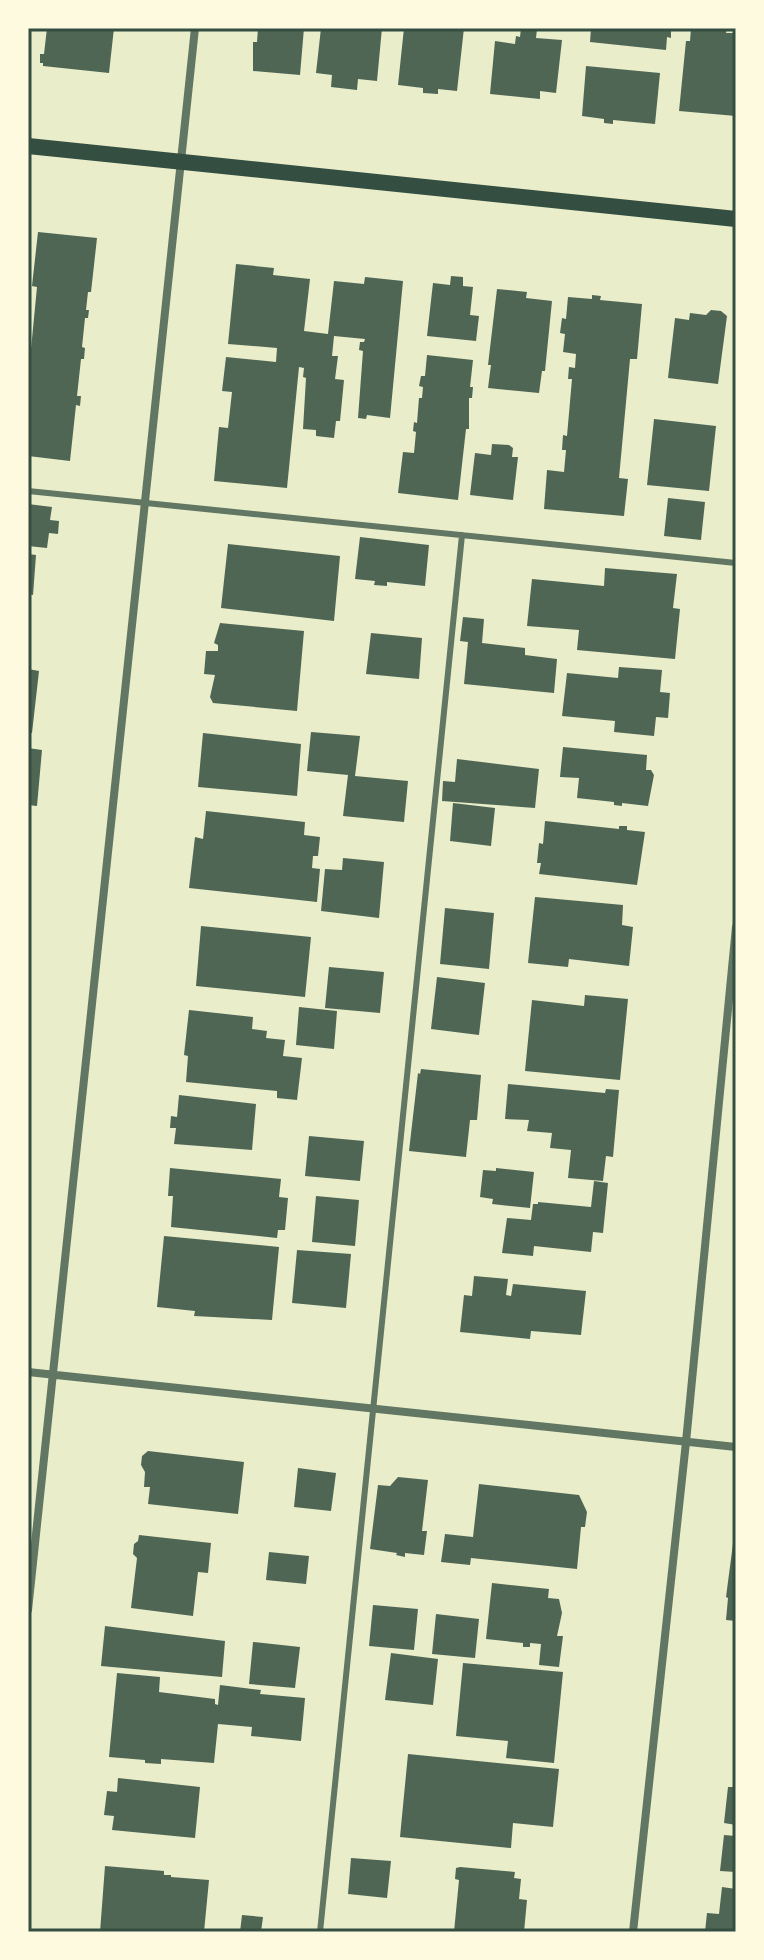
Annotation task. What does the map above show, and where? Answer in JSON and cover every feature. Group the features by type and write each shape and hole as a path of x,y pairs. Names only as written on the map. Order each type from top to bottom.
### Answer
{"main road":[{"path":"28,146 736,219"}],"street":[{"path":"28,1610 195,28"},
{"path":"633,1932 686,1442 736,927"},
{"path":"28,1372 736,1447"}],"lane":[{"path":"28,491 736,563"},
{"path":"320,1932 462,535"}],"building":[{"path":"47,28 114,28 109,73 43,66 40,54 44,54"},
{"path":"258,28 304,28 300,75 253,71 253,42 257,42"},
{"path":"321,28 382,28 377,81 358,79 357,90 331,87 332,75 316,73"},
{"path":"404,28 464,28 457,91 438,89 438,94 423,93 423,88 398,85"},
{"path":"521,28 537,29 536,38 562,40 556,93 540,91 540,99 490,94 495,41 515,44"},
{"path":"591,28 668,28 671,38 667,37 666,50 590,42"},
{"path":"691,28 727,28 726,33 736,33 736,116 679,111 686,41 690,41"},
{"path":"586,66 660,73 655,124 613,120 613,124 604,123 604,119 582,116"},
{"path":"38,232 97,238 77,396 81,396 80,406 76,405 70,461 28,456 28,380 37,287 32,286"},
{"path":"236,264 274,268 273,275 310,279 304,331 328,334 334,281 364,284 365,277 403,281 390,418 367,415 366,419 358,418 363,351 359,350 360,342 365,339 334,336 332,356 338,356 335,379 344,380 340,421 336,421 334,438 316,436 316,430 303,429 306,378 303,377 304,368 299,367 287,488 214,481 219,427 228,428 232,392 222,391 226,357 276,362 277,348 228,344"},
{"path":"451,276 463,277 463,286 473,287 470,315 479,316 476,341 427,336 433,283 450,285"},
{"path":"497,289 527,292 526,298 552,301 545,371 542,371 539,393 488,388"},
{"path":"592,295 601,296 600,300 642,304 637,359 630,359 619,478 628,479 624,516 544,509 547,470 564,472 566,450 562,450 563,435 567,436 572,379 568,379 569,367 575,368 576,354 563,352 565,334 560,333 562,318 566,319 568,297 592,299"},
{"path":"711,310 721,311 727,316 718,384 668,378 675,318 689,320 690,313 706,315"},
{"path":"427,355 473,360 469,429 466,429 458,500 398,493 403,452 414,453 414,422 417,423 419,398 422,398 423,387 419,386 421,376 425,376"},
{"path":"654,419 716,426 709,491 647,485"},
{"path":"492,444 509,445 513,448 512,457 518,457 513,500 470,495 475,453 491,455"},
{"path":"668,498 705,502 701,540 664,536"},
{"path":"28,504 52,507 50,520 59,521 58,534 49,533 47,548 28,546"},
{"path":"360,537 429,545 425,586 387,582 387,586 374,585 375,581 355,579"},
{"path":"228,544 340,556 334,621 221,608"},
{"path":"28,554 36,555 33,595 28,594"},
{"path":"605,568 677,574 673,608 680,609 675,659 577,650 579,630 527,626 532,579 604,586"},
{"path":"463,617 484,619 482,643 525,648 525,655 557,659 554,693 464,684 468,642 460,641"},
{"path":"220,623 304,631 297,711 213,703 210,697 215,675 204,674 206,651 218,651 218,645 214,643"},
{"path":"371,633 422,638 419,679 366,674"},
{"path":"619,667 662,670 660,692 670,693 668,718 656,717 654,736 614,732 615,721 562,716 567,673 618,678"},
{"path":"28,669 39,671 32,733 28,733"},
{"path":"311,732 360,736 355,776 408,781 404,822 343,816 348,775 307,771"},
{"path":"203,733 301,744 297,796 198,787"},
{"path":"563,747 647,755 646,770 651,770 654,775 648,806 622,803 622,806 614,805 614,802 577,798 579,778 560,777"},
{"path":"28,748 42,750 37,806 28,805"},
{"path":"457,759 539,769 535,808 442,801 443,781 455,782"},
{"path":"453,803 495,808 491,846 450,841"},
{"path":"206,811 305,822 304,835 320,837 318,856 313,856 312,868 320,869 317,902 189,888 195,837 203,839"},
{"path":"545,821 619,829 619,826 627,826 627,830 645,832 637,885 539,874 539,843 543,844"},
{"path":"343,858 384,862 379,918 321,911 325,869 342,870"},
{"path":"535,897 623,905 622,925 633,927 629,966 569,959 568,967 528,963"},
{"path":"445,908 494,913 489,969 440,964"},
{"path":"201,926 311,937 305,997 196,986"},
{"path":"329,967 384,972 380,1013 325,1008"},
{"path":"437,977 485,983 479,1035 431,1029"},
{"path":"585,995 628,999 620,1080 525,1071 532,1000 584,1006"},
{"path":"299,1007 337,1011 334,1049 296,1045"},
{"path":"189,1010 253,1017 252,1029 267,1031 266,1038 285,1040 283,1056 302,1058 297,1100 277,1098 277,1091 186,1082 188,1056 184,1055"},
{"path":"421,1069 481,1075 477,1120 470,1120 466,1157 409,1151"},
{"path":"508,1084 605,1093 606,1089 619,1090 613,1157 606,1156 603,1181 568,1178 571,1150 550,1148 552,1133 527,1131 529,1120 505,1119"},
{"path":"179,1095 256,1104 252,1150 174,1144 176,1128 170,1128 171,1116 177,1117"},
{"path":"309,1136 364,1141 360,1181 305,1176"},
{"path":"170,1168 281,1179 279,1197 288,1198 285,1230 278,1230 277,1238 171,1227 173,1196 168,1196"},
{"path":"496,1168 534,1172 530,1208 492,1204 493,1199 480,1197 483,1170 496,1171"},
{"path":"594,1181 608,1183 603,1233 593,1232 591,1252 534,1246 533,1256 502,1253 507,1218 531,1220 533,1204 538,1202 591,1207"},
{"path":"316,1196 359,1200 355,1246 312,1242"},
{"path":"164,1236 279,1247 272,1320 194,1316 195,1311 157,1307"},
{"path":"297,1250 351,1254 346,1308 292,1303"},
{"path":"474,1276 508,1279 506,1295 511,1296 513,1284 586,1291 581,1335 531,1331 530,1339 460,1332 464,1295 472,1296"},
{"path":"148,1451 244,1462 238,1514 148,1504 150,1487 144,1487 145,1472 141,1465 142,1456"},
{"path":"298,1468 336,1473 331,1511 294,1507"},
{"path":"398,1477 428,1480 422,1531 427,1531 424,1555 405,1553 405,1557 370,1549 378,1485 390,1486"},
{"path":"479,1484 579,1495 587,1512 585,1527 581,1527 577,1569 471,1558 470,1565 441,1562 445,1534 473,1537"},
{"path":"139,1535 211,1543 208,1573 198,1572 193,1616 131,1608 137,1558 133,1554 134,1544"},
{"path":"736,1536 736,1621 726,1620"},
{"path":"269,1552 309,1556 306,1584 266,1580"},
{"path":"492,1583 549,1589 548,1598 559,1599 562,1613 557,1636 563,1636 559,1667 539,1665 541,1644 530,1643 530,1647 523,1647 523,1643 486,1639"},
{"path":"373,1605 418,1609 414,1650 369,1646"},
{"path":"436,1614 479,1619 475,1658 432,1654"},
{"path":"105,1626 225,1641 222,1677 101,1666"},
{"path":"253,1642 300,1647 295,1688 249,1684"},
{"path":"391,1653 438,1659 433,1705 385,1700"},
{"path":"463,1663 563,1672 554,1763 506,1758 508,1741 456,1736"},
{"path":"117,1673 160,1677 159,1692 215,1699 218,1705 220,1685 261,1690 260,1694 305,1698 301,1741 251,1736 252,1727 218,1724 214,1763 161,1759 161,1764 109,1757"},
{"path":"408,1754 559,1769 553,1827 513,1823 511,1848 400,1837"},
{"path":"118,1778 200,1787 195,1838 112,1830 114,1816 104,1815 107,1791 117,1792"},
{"path":"728,1787 736,1787 736,1825 724,1823"},
{"path":"724,1835 736,1836 736,1872 720,1871"},
{"path":"351,1858 391,1861 387,1898 348,1894"},
{"path":"105,1866 164,1871 164,1875 171,1877 209,1880 204,1932 100,1932"},
{"path":"456,1868 515,1872 514,1878 521,1879 519,1899 527,1900 524,1932 454,1932 459,1880 455,1879"},
{"path":"722,1887 736,1889 736,1932 705,1932 707,1913 719,1914"},
{"path":"242,1915 263,1917 261,1932 240,1932"}]}
